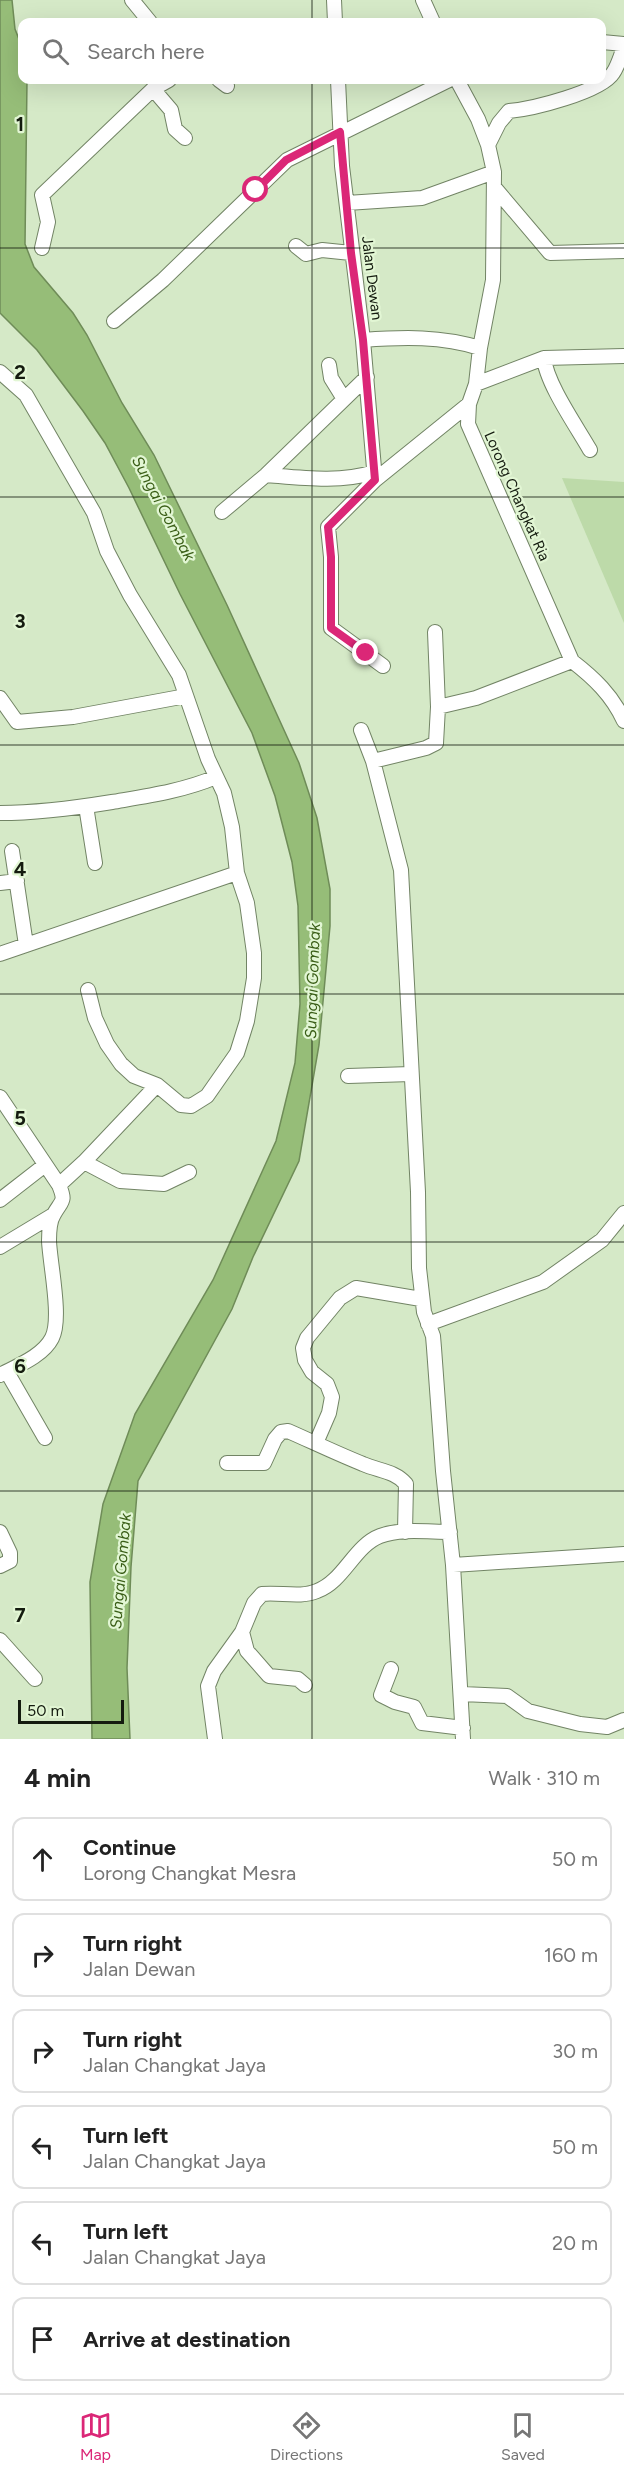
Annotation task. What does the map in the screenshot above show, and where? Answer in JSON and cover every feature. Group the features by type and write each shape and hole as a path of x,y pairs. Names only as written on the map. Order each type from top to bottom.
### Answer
{"street":[{"path":"132,0 147,18"},
{"path":"334,0 335,18"},
{"path":"423,0 431,18"},
{"path":"606,43 624,45 613,74 606,80"},
{"path":"42,248 48,222 42,195 153,89 162,84"},
{"name":"Jalan Dewan","path":"338,84 346,203 367,377 375,476"},
{"path":"114,321 163,280 286,160 441,84"},
{"name":"Lorong Changkat Ria","path":"459,84 478,119 488,145 494,172 493,280 480,348 476,384 469,404 468,424 572,661 596,680 618,707 624,721"},
{"path":"488,145 509,111 533,108 601,84"},
{"path":"153,89 171,110 175,129 185,138"},
{"path":"346,203 422,198 494,172"},
{"path":"494,187 550,253 624,251"},
{"path":"296,246 306,254 322,250 351,253"},
{"path":"363,340 402,337 454,340 480,348"},
{"path":"476,384 544,358 624,356"},
{"path":"544,358 545,366 558,394 590,450"},
{"path":"329,365 331,378 344,399"},
{"path":"0,372 27,395 94,513 107,551 125,586 179,675 224,793 232,827 237,873 247,903 254,953 254,978 247,1021 237,1053 207,1096 191,1106 181,1105 156,1085 134,1076 121,1064 106,1044 95,1018 88,990"},
{"path":"222,512 267,475 367,377"},
{"path":"383,666 331,628 331,557 328,527 375,476 469,404"},
{"path":"267,475 321,479 375,476"},
{"path":"373,761 402,752 426,748 436,742 438,706 435,632"},
{"path":"438,706 476,698 572,661"},
{"path":"0,698 17,722 73,717 186,696"},
{"path":"361,730 373,761 401,870 422,1299 433,1336 453,1565 463,1734 422,1723 414,1707 381,1695 391,1669"},
{"path":"0,813 86,806 194,787 216,777"},
{"path":"86,806 95,863"},
{"path":"12,850 26,945"},
{"path":"0,954 237,873"},
{"path":"0,883 16,880"},
{"path":"348,1076 411,1074"},
{"path":"59,1185 84,1162 156,1085"},
{"path":"0,1097 59,1185 63,1196 62,1205 53,1215 0,1247"},
{"path":"84,1162 120,1181 164,1185 189,1172"},
{"path":"0,1200 45,1165"},
{"path":"428,1324 543,1282 602,1240 624,1213"},
{"path":"45,1438 3,1373 43,1350 53,1337 56,1321 49,1239 53,1215"},
{"path":"316,1443 330,1413 332,1397 327,1384 312,1372 305,1360 303,1348 307,1338 340,1298 356,1288 422,1299"},
{"path":"227,1463 264,1462 275,1439 281,1432 288,1431 400,1478 406,1484 405,1532"},
{"path":"0,1532 10,1553 10,1561 0,1566"},
{"path":"215,1739 208,1686 214,1671 242,1632 254,1603 262,1594 305,1594 319,1591 379,1536 405,1532 450,1532"},
{"path":"453,1565 624,1554"},
{"path":"242,1632 247,1651 269,1676 298,1679 305,1685"},
{"path":"0,1640 35,1678"},
{"path":"462,1695 507,1696 528,1711 580,1724 607,1727 624,1720"}],"shaded area":[{"path":"562,478 624,482 624,623"}],"water":[{"name":"Sungai Gombak","path":"0,0 12,0 18,37 18,84 27,84 25,244 34,267 73,313 87,335 122,403 154,455 227,605 299,763 317,818 330,889 330,926 319,1045 299,1161 253,1257 232,1309 138,1481 131,1567 127,1668 130,1739 92,1739 90,1582 103,1504 135,1414 213,1280 276,1141 295,1063 300,1004 298,906 292,862 275,796 252,733 180,594 129,488 105,443 83,411 37,350 0,313"}],"route":[{"path":"256,190 286,160 340,132 351,253 363,340 375,480 328,527 331,557 331,628 366,653"}]}
